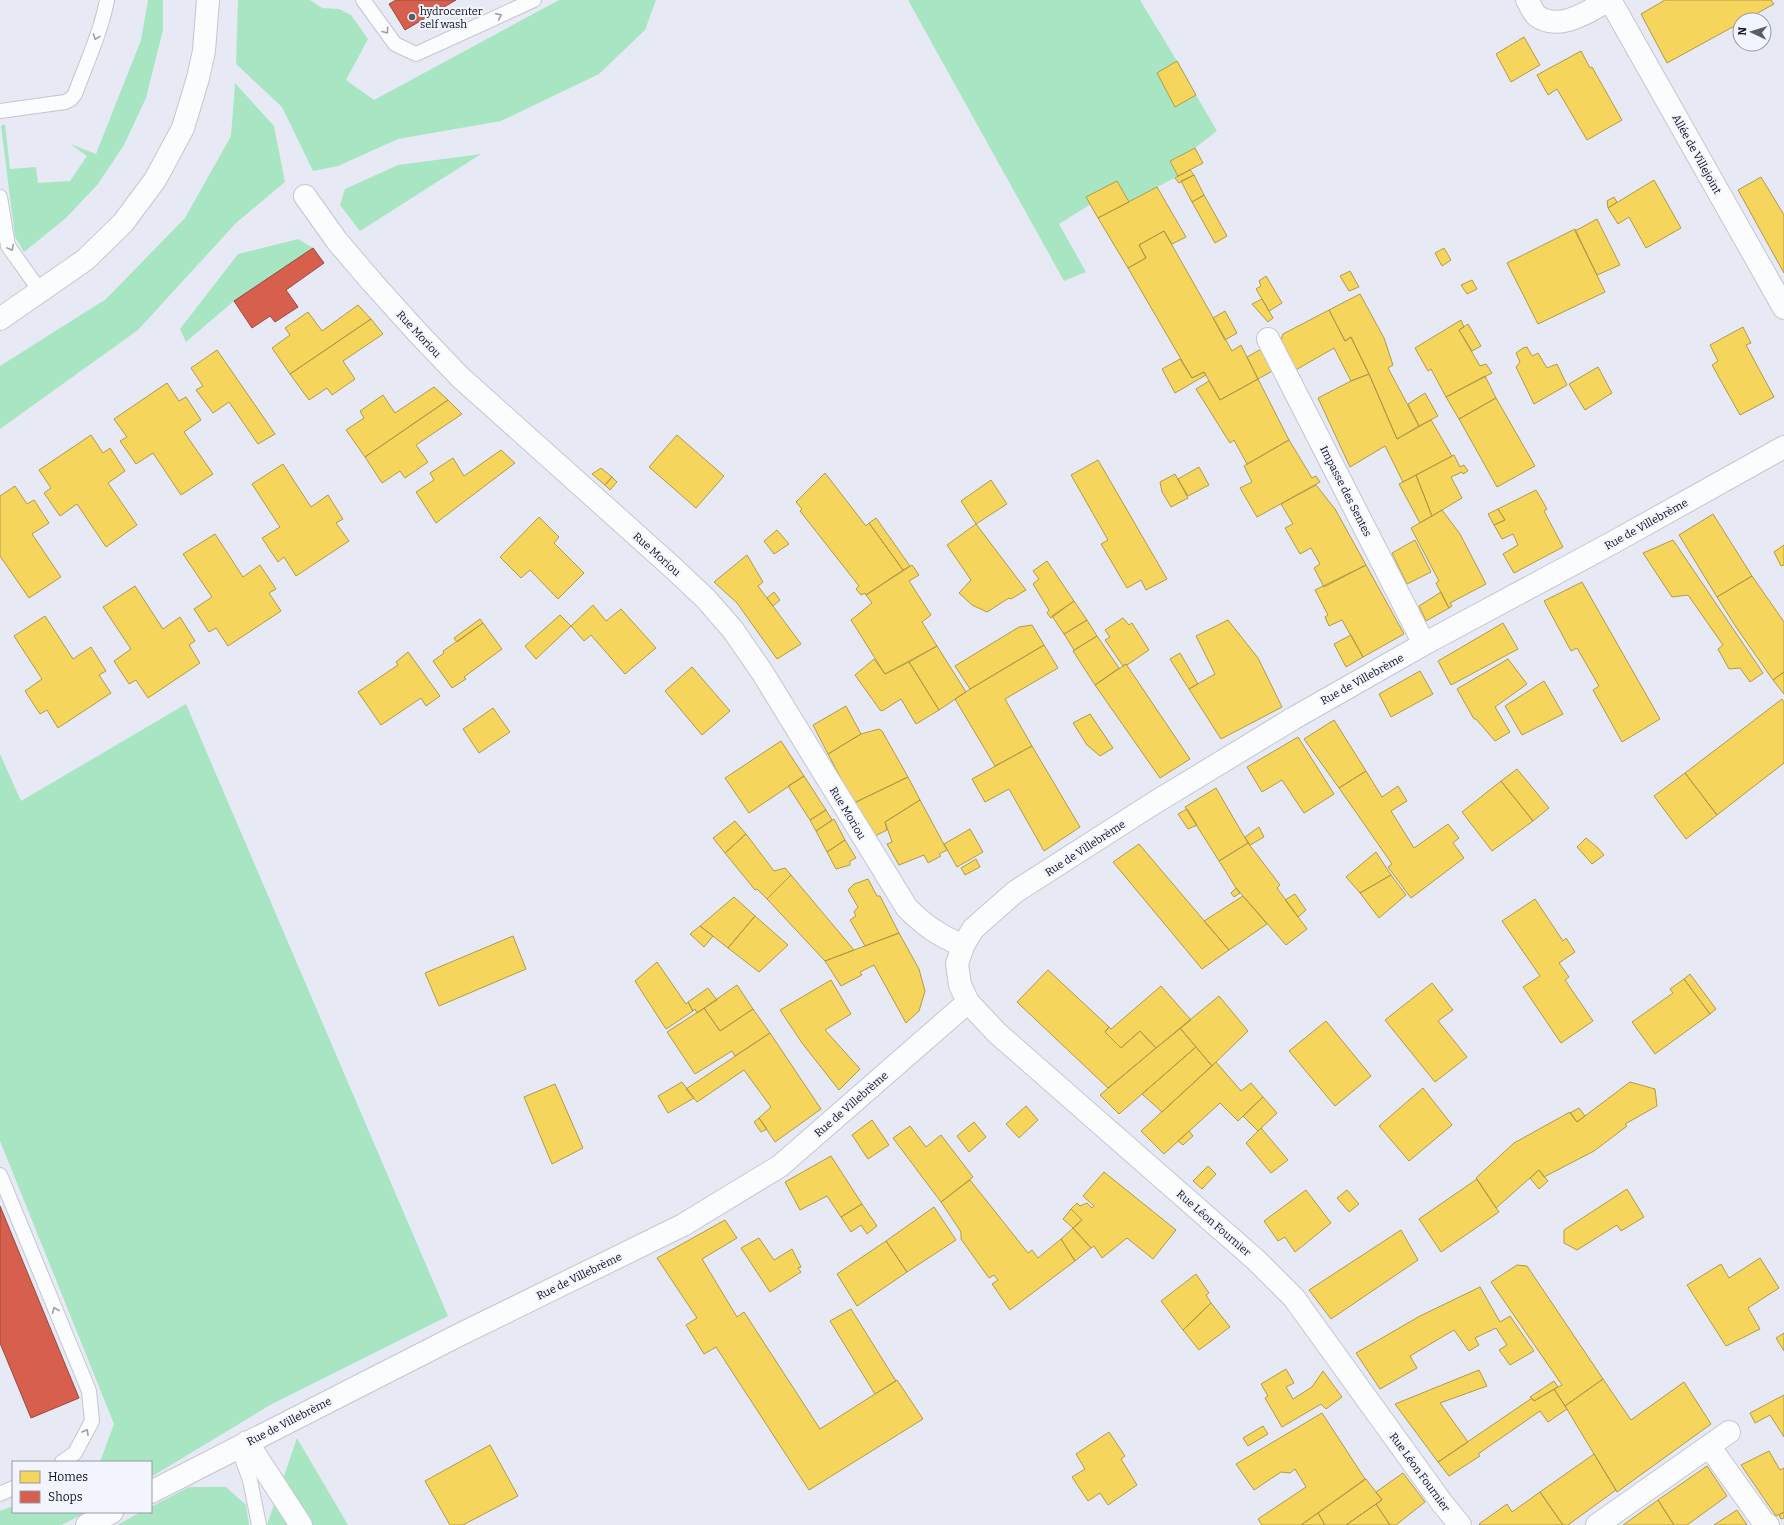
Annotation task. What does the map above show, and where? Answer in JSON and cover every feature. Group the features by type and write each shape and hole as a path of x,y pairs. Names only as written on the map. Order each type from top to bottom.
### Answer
{"street":[{"path":"0,319 85,260 123,224 155,180 183,128 198,78 204,51 208,0"},
{"name":"Allée de Villejoint","path":"1527,0 1537,16 1552,21 1575,18 1610,0 1784,308"},
{"name":"Rue Moriou","path":"305,196 337,241 372,282 460,377 706,599 733,630 762,672 907,908 924,925 940,935 963,946"},
{"name":"Impasse des Sentes","path":"1268,339 1424,644"},
{"name":"Rue de Villebrème","path":"963,946 973,929 1015,892 1154,803 1294,718 1424,644 1612,543 1784,447"},
{"name":"Rue Léon Fournier","path":"963,946 957,964 960,985 968,1002 997,1033 1256,1260 1294,1298 1437,1497 1460,1525"},
{"name":"Rue de Villebrème","path":"152,1491 464,1333 683,1225 780,1166 968,1002"},
{"path":"1597,1525 1730,1432"},
{"path":"243,1444 301,1525"},
{"path":"1708,1446 1764,1523 1768,1525"},
{"path":"87,1525 110,1513"}],"lane":[{"path":"0,111 65,102 71,99 75,94 108,0"},
{"path":"363,0 395,44 416,54 534,0"},
{"path":"0,197 8,246 41,292"},
{"path":"0,1175 88,1391 92,1421 74,1453 63,1461"},
{"path":"243,1444 259,1525"},
{"path":"0,1494 12,1488"}],"green space":[{"path":"148,0 163,0 163,30 146,98 124,145 98,184 66,218 24,252 15,237 1,126 5,124 10,169 36,167 38,183 70,181 87,156 70,144 96,154 141,40"},
{"path":"238,0 310,0 322,8 339,9 351,15 368,39 346,80 374,100 559,0 656,0 645,30 599,74 501,121 398,139 338,166 313,171 282,107 236,64"},
{"path":"908,0 1140,0 1177,61 1157,73 1175,107 1196,95 1217,131 1195,148 1170,161 1178,176 1129,202 1117,181 1091,204 1059,224 1086,272 1064,281"},
{"path":"235,83 274,126 285,182 236,223 138,330 0,429 0,366 106,299 185,218 231,136"},
{"path":"481,154 360,231 340,205 345,189 398,165"},
{"path":"298,239 313,248 234,301 186,342 180,329 238,254"},
{"path":"186,704 448,1316 272,1404 152,1476 152,1461 100,1461 114,1424 0,1141 0,754 21,801"},
{"path":"297,1438 348,1525 267,1525"},
{"path":"189,1487 226,1487 246,1505 249,1525 117,1525 139,1513 152,1513 152,1506"},
{"path":"12,1506 12,1513 84,1513 62,1525 0,1525 0,1511"}],"building: Homes":[{"path":"1665,0 1771,0 1774,4 1760,12 1732,12 1732,27 1667,63 1641,14"},
{"path":"1524,37 1540,65 1511,82 1496,54"},
{"path":"1581,51 1590,68 1592,67 1622,120 1587,140 1557,89 1548,95 1537,75"},
{"path":"1177,61 1196,95 1175,107 1157,73"},
{"path":"1195,148 1203,163 1178,176 1170,161"},
{"path":"1190,170 1194,175 1179,183 1175,178"},
{"path":"1194,175 1204,195 1192,202 1181,181"},
{"path":"1761,177 1784,215 1784,273 1738,190"},
{"path":"1654,180 1681,228 1646,248 1629,217 1618,224 1608,208"},
{"path":"1117,181 1129,202 1098,218 1086,197"},
{"path":"1157,187 1186,237 1172,244 1164,231 1139,245 1146,258 1128,268 1098,218"},
{"path":"1204,195 1227,236 1215,243 1192,202"},
{"path":"1614,197 1617,202 1608,208 1607,201"},
{"path":"1597,219 1620,265 1597,275 1575,231"},
{"path":"1575,229 1605,292 1538,324 1507,263"},
{"path":"1164,231 1232,351 1241,345 1258,379 1220,400 1204,372 1192,378 1128,268 1146,258 1139,245"},
{"path":"1444,248 1451,260 1442,266 1435,253"},
{"path":"1350,271 1359,287 1349,291 1340,276"},
{"path":"1266,276 1282,303 1269,311 1256,289 1261,286 1259,281"},
{"path":"1472,280 1477,289 1467,294 1461,285"},
{"path":"1360,294 1384,338 1393,365 1388,368 1419,426 1397,439 1351,337 1345,341 1329,310"},
{"path":"1262,299 1273,318 1268,322 1252,304"},
{"path":"358,305 371,319 290,374 272,348 290,335 285,328 308,312 322,331"},
{"path":"1329,310 1345,341 1351,337 1369,374 1351,381 1334,348 1294,371 1280,343 1283,334"},
{"path":"1225,311 1237,333 1225,340 1213,318"},
{"path":"371,319 383,334 343,361 355,379 332,395 327,388 309,400 290,374"},
{"path":"1461,320 1464,327 1459,330 1480,366 1486,364 1492,373 1446,397 1431,369 1428,371 1415,348"},
{"path":"1468,324 1481,346 1472,351 1459,330"},
{"path":"1743,327 1751,343 1746,345 1774,397 1740,415 1712,365 1718,361 1710,345"},
{"path":"1527,347 1532,356 1538,353 1547,368 1557,364 1567,385 1534,404 1516,367 1520,362 1516,353"},
{"path":"1263,348 1274,370 1258,379 1247,357"},
{"path":"217,350 275,434 258,444 229,402 213,413 196,390 203,386 191,368"},
{"path":"1180,359 1192,378 1204,372 1206,375 1175,393 1162,369"},
{"path":"1598,367 1612,393 1585,410 1569,384"},
{"path":"1369,374 1397,439 1431,420 1452,456 1403,482 1385,446 1350,467 1318,398 1351,381"},
{"path":"1485,376 1496,398 1459,419 1446,397"},
{"path":"1258,379 1289,440 1247,464 1234,440 1230,443 1196,389 1209,381 1220,400"},
{"path":"167,383 179,401 186,397 201,420 184,432 213,474 181,495 153,453 136,464 120,441 127,437 114,419"},
{"path":"434,387 448,400 365,457 346,430 364,418 360,411 383,395 395,413"},
{"path":"1425,393 1438,416 1419,426 1408,404"},
{"path":"1496,398 1535,466 1497,487 1459,419"},
{"path":"448,400 462,414 416,445 428,462 405,478 400,471 382,483 365,457"},
{"path":"91,435 103,453 110,448 125,471 108,483 137,525 106,547 77,504 60,516 44,493 51,488 39,470"},
{"path":"677,435 724,476 696,508 649,467"},
{"path":"1289,440 1312,478 1316,476 1320,482 1257,517 1240,488 1252,482 1244,466"},
{"path":"501,450 515,463 436,523 416,492 434,480 430,473 453,458 464,476"},
{"path":"1454,455 1460,467 1464,465 1468,471 1451,477 1462,498 1432,516 1416,475"},
{"path":"1098,460 1167,579 1146,590 1141,580 1127,588 1101,544 1108,540 1071,475"},
{"path":"283,464 311,507 328,495 343,519 336,523 349,541 296,576 284,557 278,562 262,538 280,527 252,484"},
{"path":"1199,467 1209,485 1188,496 1178,479"},
{"path":"601,468 612,477 605,485 592,474"},
{"path":"825,473 866,526 869,523 903,570 866,595 865,593 861,595 856,589 859,586 800,511 802,509 796,502"},
{"path":"1175,474 1188,498 1171,507 1162,492 1160,482"},
{"path":"1416,475 1432,516 1420,523 1399,484"},
{"path":"612,477 617,482 610,490 605,485"},
{"path":"991,480 1007,504 976,524 961,501"},
{"path":"1316,485 1335,509 1366,565 1324,587 1314,568 1320,564 1311,548 1300,554 1285,528 1293,524 1281,504"},
{"path":"15,486 27,504 34,500 49,523 32,534 61,577 29,598 0,556 0,496"},
{"path":"1536,490 1547,509 1544,511 1563,547 1514,573 1503,554 1518,545 1513,534 1502,539 1494,525 1505,520 1498,509"},
{"path":"1498,509 1505,520 1494,525 1488,514"},
{"path":"1442,510 1460,534 1486,584 1450,603 1452,606 1449,608 1436,583 1439,581 1411,528"},
{"path":"1713,514 1752,576 1717,597 1679,535"},
{"path":"539,517 559,537 554,543 584,573 558,599 530,570 521,578 500,557"},
{"path":"876,518 910,566 903,570 869,523"},
{"path":"976,524 1026,590 1011,599 1009,598 987,612 972,605 959,593 971,580 947,545"},
{"path":"777,530 789,544 774,554 764,541"},
{"path":"215,534 243,577 260,565 276,589 269,593 281,611 228,646 216,628 209,632 194,609 212,597 183,554"},
{"path":"1415,540 1431,572 1407,584 1392,553"},
{"path":"1673,540 1763,673 1750,682 1740,668 1729,669 1718,649 1723,645 1688,595 1672,597 1643,553"},
{"path":"1784,545 1784,565 1781,566 1774,552"},
{"path":"747,555 763,582 758,586 801,644 777,659 737,603 714,582"},
{"path":"1047,561 1074,601 1051,618 1047,613 1049,610 1033,584 1039,579 1033,571"},
{"path":"912,565 919,575 909,581 931,615 922,622 937,646 885,674 851,620 872,603 866,595"},
{"path":"1366,565 1404,634 1363,657 1342,620 1329,626 1325,617 1328,615 1315,590"},
{"path":"1752,576 1784,622 1784,672 1773,680 1717,597"},
{"path":"1582,582 1660,719 1622,742 1593,690 1599,686 1577,648 1571,651 1544,601"},
{"path":"135,586 163,629 180,617 195,641 189,645 200,663 148,698 136,680 129,684 114,661 131,649 103,607"},
{"path":"774,592 780,600 773,606 767,598"},
{"path":"1441,592 1449,608 1426,621 1419,606"},
{"path":"1074,601 1087,620 1064,634 1052,616"},
{"path":"593,605 606,621 621,609 656,648 625,674 591,635 584,641 571,626"},
{"path":"560,615 571,626 536,659 525,646"},
{"path":"45,616 73,659 91,647 106,671 99,675 111,693 58,728 47,710 40,714 25,691 42,679 14,636"},
{"path":"1123,618 1129,625 1132,623 1149,650 1127,665 1126,664 1123,666 1105,640 1110,637 1105,630"},
{"path":"480,619 483,623 457,642 454,638"},
{"path":"1087,620 1097,636 1074,650 1064,634"},
{"path":"1228,620 1258,658 1282,707 1221,739 1189,689 1215,674 1196,636"},
{"path":"483,623 502,649 464,677 466,679 452,688 433,661 444,653 443,651"},
{"path":"1503,623 1518,649 1451,685 1438,661"},
{"path":"1032,625 1044,645 970,689 955,666 1019,627"},
{"path":"1351,635 1363,657 1346,667 1334,644"},
{"path":"1097,636 1119,668 1095,685 1073,651"},
{"path":"1044,645 1058,668 1005,699 1032,746 995,766 955,699"},
{"path":"937,646 966,692 939,710 909,662"},
{"path":"408,652 440,696 426,706 421,698 381,725 358,692 398,665 396,662"},
{"path":"1180,653 1198,684 1189,689 1170,659"},
{"path":"874,659 885,674 909,662 939,710 916,724 901,699 882,711 880,710 855,675"},
{"path":"1508,659 1527,684 1495,707 1510,732 1495,741 1476,719 1474,719 1457,689"},
{"path":"1126,664 1190,759 1160,778 1095,685"},
{"path":"692,667 730,711 702,735 665,691"},
{"path":"1420,671 1433,694 1391,717 1379,694"},
{"path":"1784,672 1784,694 1773,680"},
{"path":"1544,681 1563,714 1522,735 1505,706"},
{"path":"1782,699 1784,703 1784,763 1717,815 1685,773"},
{"path":"846,706 861,734 828,754 813,725"},
{"path":"493,708 510,732 479,753 463,729"},
{"path":"1090,714 1113,748 1100,756 1087,745 1073,723"},
{"path":"1334,720 1366,771 1339,788 1304,739"},
{"path":"879,729 882,731 908,777 854,803 828,754 861,734"},
{"path":"1298,737 1334,794 1304,813 1282,780 1262,792 1247,767"},
{"path":"781,741 804,776 749,813 725,778"},
{"path":"1032,746 1080,827 1044,851 1009,789 985,802 972,779"},
{"path":"1517,769 1549,808 1533,821 1501,781"},
{"path":"1366,771 1382,797 1398,786 1407,801 1391,811 1414,848 1448,824 1459,838 1453,843 1464,858 1411,898 1388,867 1392,864 1339,788"},
{"path":"1685,773 1717,815 1686,839 1654,796"},
{"path":"804,776 826,810 810,820 788,786"},
{"path":"908,777 920,800 885,822 887,830 871,838 854,803"},
{"path":"1501,781 1533,821 1492,851 1462,812"},
{"path":"1216,788 1248,843 1219,861 1185,807"},
{"path":"920,800 947,850 939,854 941,856 928,863 924,855 899,865 887,844 892,842 885,822"},
{"path":"1187,809 1197,825 1188,829 1178,814"},
{"path":"826,810 832,820 816,831 810,820"},
{"path":"834,819 845,840 827,852 816,831"},
{"path":"735,821 746,834 725,853 713,838"},
{"path":"1259,827 1264,837 1250,845 1245,837"},
{"path":"970,829 983,852 957,867 944,844"},
{"path":"746,834 774,871 785,868 791,875 767,899 757,889 755,890 725,853"},
{"path":"1586,838 1604,855 1592,864 1577,847"},
{"path":"845,840 856,858 850,861 850,865 836,869 827,852"},
{"path":"1248,843 1280,885 1277,888 1307,929 1286,945 1236,888 1219,861"},
{"path":"1139,844 1229,950 1202,969 1113,862"},
{"path":"1376,852 1391,875 1360,893 1346,877"},
{"path":"976,859 980,867 965,875 961,868"},
{"path":"791,875 854,950 825,961 767,899"},
{"path":"1391,875 1406,895 1379,918 1360,893"},
{"path":"868,879 877,896 880,896 899,933 865,946 850,920 856,916 854,912 858,907 848,890 854,884"},
{"path":"1236,888 1240,893 1234,897 1231,893"},
{"path":"1295,894 1306,910 1298,917 1285,900"},
{"path":"1243,896 1267,924 1229,950 1204,921"},
{"path":"734,897 755,916 728,948 700,926"},
{"path":"1535,899 1563,941 1566,938 1575,952 1559,963 1569,977 1565,980 1593,1021 1561,1043 1523,987 1540,976 1502,921"},
{"path":"755,916 788,945 759,972 728,948"},
{"path":"700,926 713,936 704,947 690,934"},
{"path":"899,933 919,969 925,991 919,1011 906,1023 874,965 860,972 862,975 841,986 825,961"},
{"path":"513,936 526,969 439,1006 425,973"},
{"path":"657,962 686,1004 688,1002 693,1011 666,1029 635,981"},
{"path":"1048,970 1109,1027 1105,1032 1121,1048 1140,1031 1156,1048 1108,1088 1017,1002"},
{"path":"1690,974 1716,1009 1710,1014 1684,979"},
{"path":"1684,979 1710,1014 1655,1054 1632,1022 1673,993 1670,989"},
{"path":"831,980 851,1014 825,1030 860,1069 839,1090 802,1043 780,1010"},
{"path":"1432,983 1453,1010 1438,1021 1467,1057 1435,1082 1385,1020"},
{"path":"737,985 753,1009 720,1031 704,1008"},
{"path":"1161,986 1191,1020 1156,1048 1140,1031 1121,1048 1105,1032 1109,1027 1111,1029"},
{"path":"708,988 717,1000 697,1013 695,1009 693,1011 688,1002"},
{"path":"1219,996 1248,1031 1212,1066 1180,1028"},
{"path":"704,1008 720,1031 753,1009 770,1033 735,1056 732,1051 695,1074 667,1032"},
{"path":"1326,1021 1371,1076 1335,1106 1289,1051"},
{"path":"1180,1028 1196,1047 1119,1114 1100,1095"},
{"path":"770,1033 821,1109 775,1142 759,1118 771,1107 744,1070 697,1102 686,1089"},
{"path":"1196,1047 1212,1066 1162,1112 1142,1094"},
{"path":"1216,1062 1241,1091 1251,1083 1263,1097 1238,1121 1220,1103 1164,1154 1141,1131"},
{"path":"682,1082 694,1098 668,1113 658,1096"},
{"path":"1630,1082 1655,1089 1657,1106 1625,1124 1627,1126 1594,1151 1544,1177 1539,1170 1496,1208 1476,1178 1514,1143 1570,1112 1577,1122"},
{"path":"555,1084 583,1148 552,1164 524,1097"},
{"path":"1423,1088 1452,1125 1409,1161 1379,1126"},
{"path":"1263,1097 1277,1113 1258,1131 1243,1116"},
{"path":"1026,1106 1038,1120 1019,1138 1006,1124"},
{"path":"1579,1108 1585,1116 1577,1122 1570,1113"},
{"path":"759,1118 767,1129 761,1132 754,1122"},
{"path":"872,1120 889,1145 868,1159 852,1135"},
{"path":"974,1122 986,1137 969,1152 957,1136"},
{"path":"910,1126 926,1147 941,1135 973,1177 941,1202 893,1138"},
{"path":"1261,1128 1288,1160 1271,1173 1246,1143"},
{"path":"1189,1131 1193,1136 1183,1145 1178,1141"},
{"path":"831,1156 862,1204 841,1217 827,1196 800,1210 785,1182"},
{"path":"1208,1166 1216,1174 1202,1189 1193,1181"},
{"path":"1539,1170 1548,1181 1539,1189 1530,1178"},
{"path":"1104,1172 1176,1230 1153,1259 1127,1238 1102,1258 1094,1246 1091,1248 1073,1228 1082,1220 1071,1209 1077,1203 1080,1206 1087,1203 1092,1208 1094,1206 1083,1196"},
{"path":"1477,1179 1499,1212 1441,1252 1419,1219"},
{"path":"970,1180 1028,1253 1032,1250 1038,1258 1061,1239 1075,1261 1010,1310 992,1284 998,1280 994,1275 989,1278 961,1239 961,1232 941,1202"},
{"path":"1627,1189 1644,1217 1621,1231 1617,1225 1577,1250 1564,1243 1564,1230"},
{"path":"1306,1190 1331,1223 1295,1252 1285,1237 1278,1241 1264,1221"},
{"path":"1347,1190 1359,1204 1349,1212 1337,1198"},
{"path":"862,1204 877,1226 867,1234 861,1225 851,1232 841,1217"},
{"path":"934,1207 956,1240 907,1272 886,1241"},
{"path":"1071,1209 1082,1220 1073,1228 1063,1219"},
{"path":"725,1220 737,1238 702,1259 737,1317 744,1312 820,1429 897,1380 923,1419 809,1490 716,1347 704,1354 686,1325 697,1318 657,1258"},
{"path":"1073,1228 1091,1248 1075,1261 1061,1239"},
{"path":"1401,1230 1418,1260 1331,1319 1309,1290"},
{"path":"759,1238 774,1260 792,1249 801,1267 798,1268 801,1272 770,1292 741,1248"},
{"path":"886,1241 907,1272 857,1306 837,1274"},
{"path":"1760,1258 1779,1288 1748,1308 1760,1329 1726,1346 1687,1285 1721,1264 1729,1278"},
{"path":"1517,1265 1527,1266 1603,1379 1565,1406 1554,1389 1562,1385 1491,1282"},
{"path":"1196,1274 1209,1293 1206,1295 1211,1303 1183,1330 1161,1301"},
{"path":"1480,1287 1500,1322 1510,1316 1534,1351 1510,1365 1499,1350 1507,1345 1496,1328 1475,1338 1479,1345 1469,1351 1454,1330 1410,1356 1417,1368 1380,1389 1356,1353 1420,1316"},
{"path":"1211,1303 1230,1327 1199,1350 1183,1330"},
{"path":"851,1309 896,1381 875,1394 830,1321"},
{"path":"1784,1333 1784,1351 1776,1338"},
{"path":"1286,1369 1294,1383 1286,1387 1293,1399 1312,1387 1323,1371 1342,1397 1326,1409 1321,1404 1282,1427 1265,1398 1268,1396 1261,1384"},
{"path":"1479,1370 1487,1386 1440,1403 1468,1442 1438,1462 1395,1404"},
{"path":"1603,1379 1631,1420 1684,1382 1711,1424 1617,1492 1565,1406"},
{"path":"1554,1381 1558,1387 1534,1401 1530,1397"},
{"path":"1554,1389 1567,1409 1548,1422 1540,1411 1478,1454 1480,1456 1449,1476 1438,1462 1532,1398 1534,1401"},
{"path":"1784,1395 1784,1437 1770,1415 1755,1423 1750,1413"},
{"path":"1322,1413 1365,1479 1301,1525 1262,1525 1258,1519 1306,1487 1295,1469 1290,1473 1281,1472 1254,1490 1236,1464"},
{"path":"1263,1426 1268,1434 1248,1446 1243,1438"},
{"path":"1109,1432 1125,1456 1121,1459 1137,1485 1108,1505 1100,1493 1088,1501 1072,1477 1085,1469 1076,1454"},
{"path":"490,1445 518,1496 463,1525 450,1525 425,1481"},
{"path":"1769,1451 1780,1470 1784,1468 1784,1512 1776,1516 1741,1465"},
{"path":"1594,1454 1616,1490 1568,1525 1563,1525 1540,1492"},
{"path":"1707,1466 1727,1496 1687,1525 1674,1525 1658,1500"},
{"path":"1403,1473 1425,1502 1396,1525 1390,1525 1376,1504 1382,1500 1376,1492"},
{"path":"1366,1479 1382,1500 1346,1525 1325,1525 1318,1513"},
{"path":"1540,1492 1563,1525 1479,1524 1507,1504 1512,1512"},
{"path":"1658,1500 1674,1525 1623,1525"},
{"path":"1376,1504 1390,1525 1346,1525"},
{"path":"1737,1510 1747,1525 1714,1525"},
{"path":"1784,1512 1784,1518 1781,1519 1779,1515"},
{"path":"1318,1513 1325,1525 1301,1525"}],"building: Shops":[{"name":"hydrocenter self wash","path":"396,0 456,0 405,30 389,4"},
{"path":"313,248 324,263 286,290 298,307 275,322 270,316 252,328 234,301"},
{"path":"0,1206 79,1398 31,1418 0,1343"}],"place":[{"name":"hydrocenter self wash","path":"412,17"}]}
